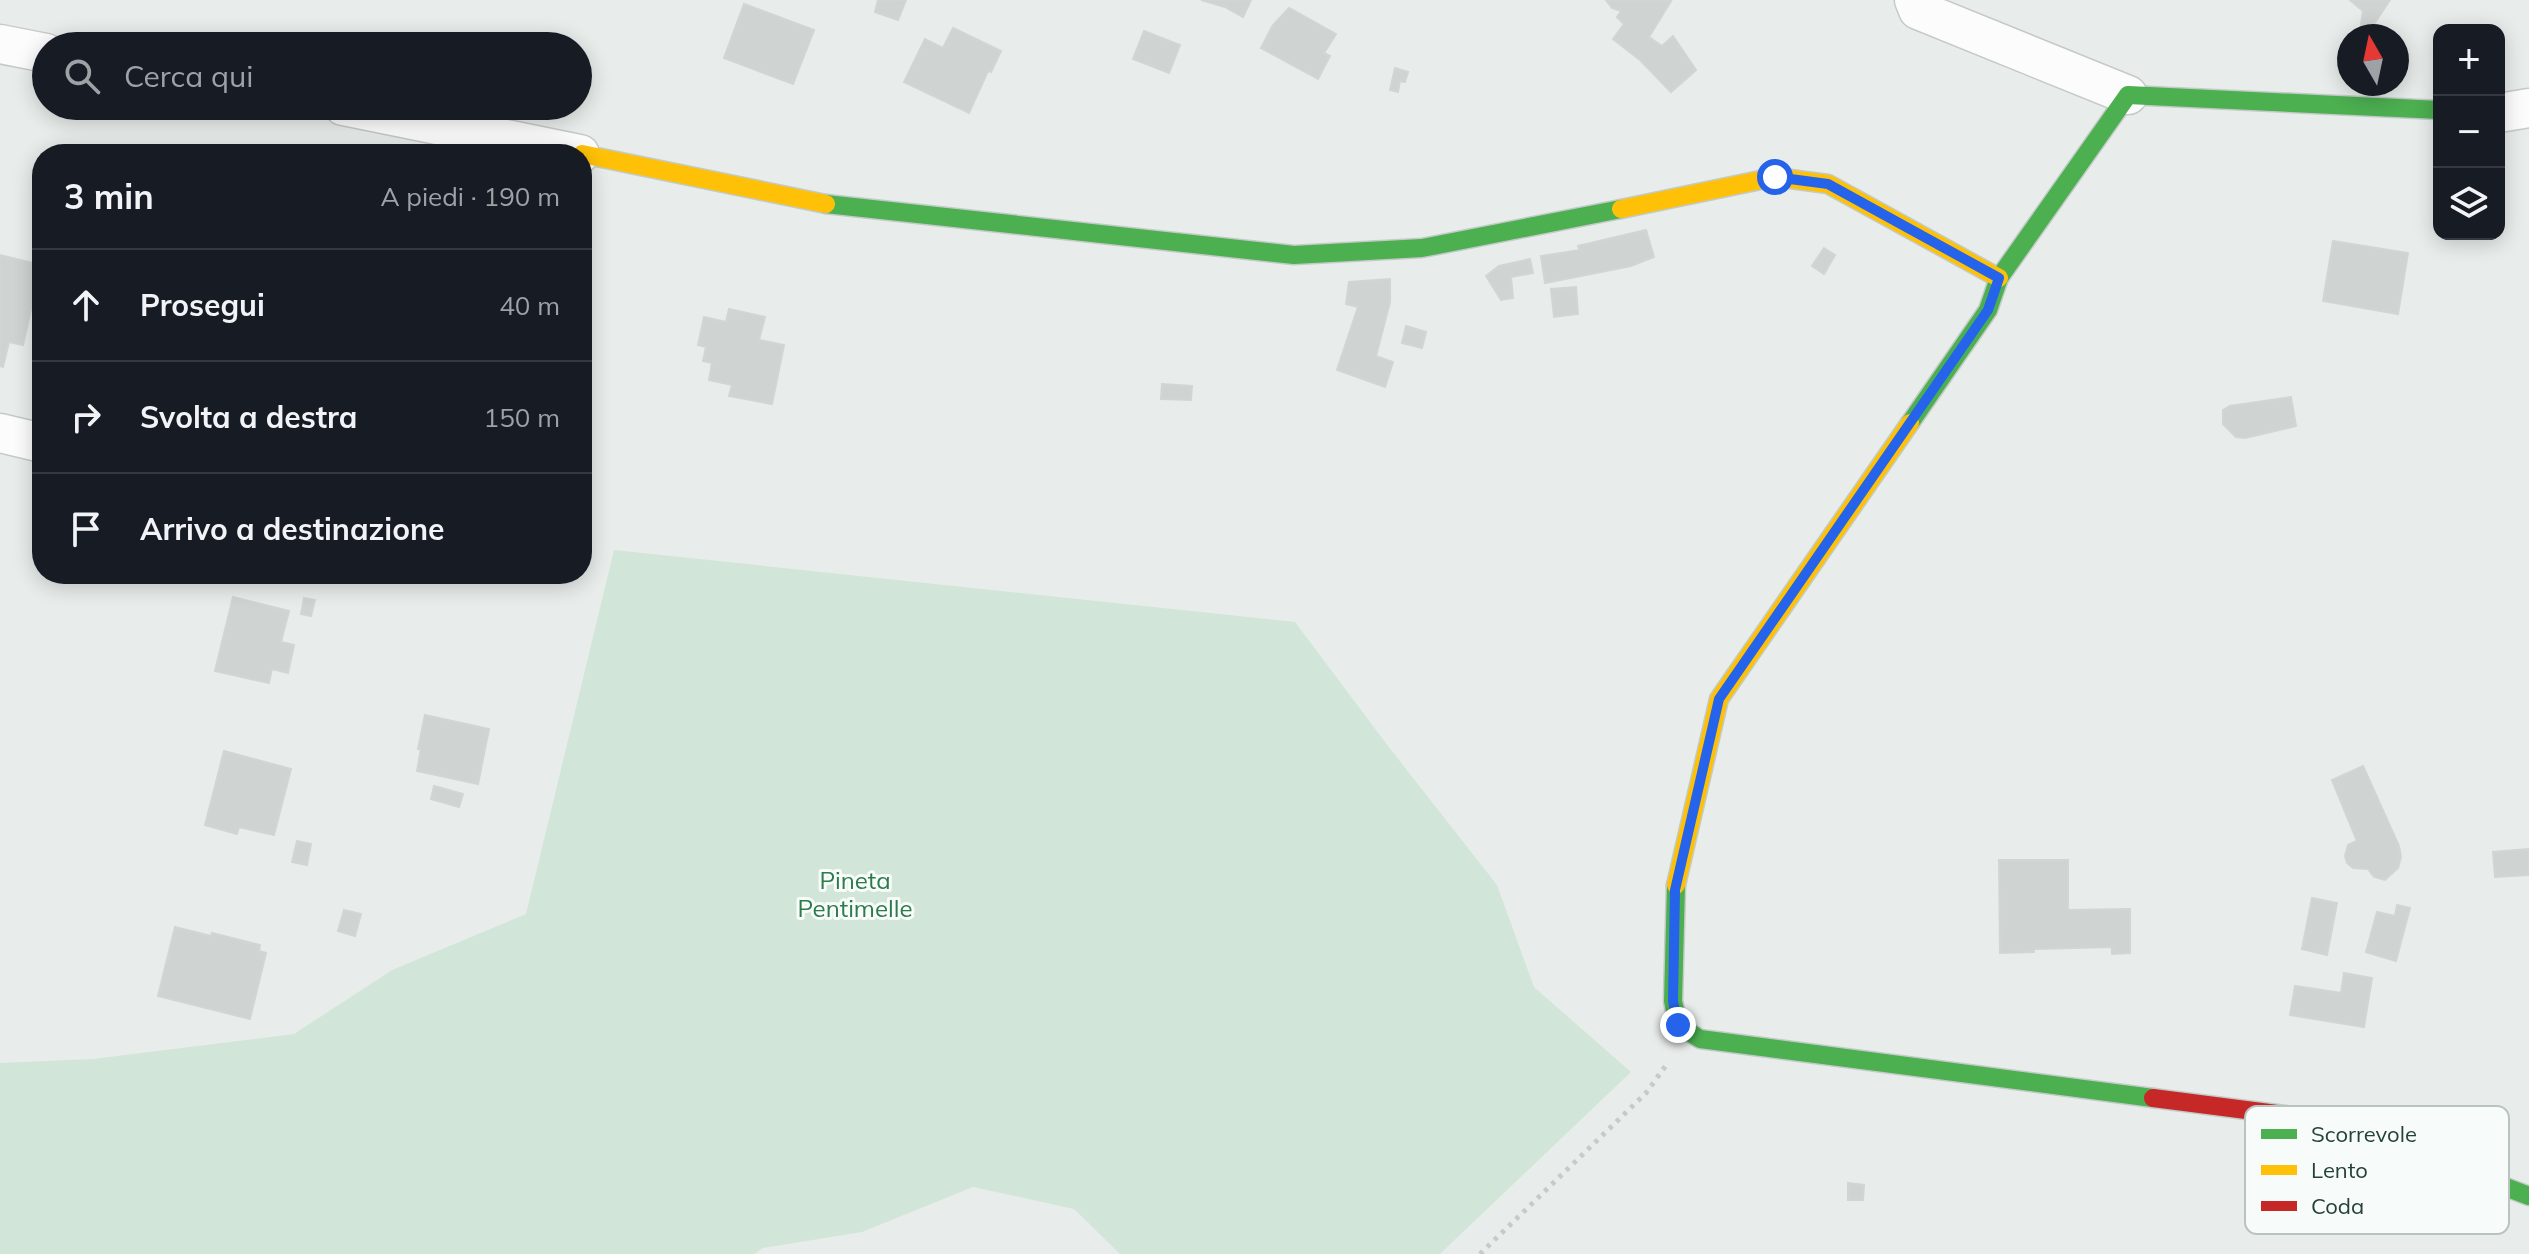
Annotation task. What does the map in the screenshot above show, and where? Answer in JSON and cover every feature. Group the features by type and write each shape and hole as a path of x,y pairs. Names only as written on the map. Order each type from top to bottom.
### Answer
{"street":[{"path":"1914,0 1918,10 2128,95 2433,110"},
{"path":"0,44 32,50"},
{"path":"2128,95 1999,278 1988,310 1719,699 1675,890 1673,1001 1678,1025 1700,1039 2245,1110"},
{"path":"2505,112 2529,108"},
{"path":"412,120 531,144"},
{"path":"592,156 840,207 1294,255 1422,248 1514,232 1775,177 1828,184 1999,278"},
{"path":"0,433 32,441"},
{"path":"2509,1188 2529,1196"}],"path":[{"path":"1480,1254 1646,1093 1668,1063 1678,1025"}],"green space":[{"name":"Pineta Pentimelle","path":"614,550 1295,622 1497,885 1534,987 1631,1072 1440,1254 1120,1254 1074,1209 973,1187 862,1232 763,1248 754,1254 0,1254 0,1063 93,1059 294,1034 392,970 526,914"}],"building":[{"path":"878,0 906,0 898,20 875,12"},
{"path":"1201,0 1251,0 1243,17 1225,7"},
{"path":"1606,0 1671,1 1649,37 1662,46 1673,36 1696,70 1671,92 1640,60 1613,39 1624,24 1617,17 1621,11 1612,8"},
{"path":"2350,0 2390,0 2374,24 2361,24 2363,11"},
{"path":"744,4 814,30 793,84 724,58"},
{"path":"1289,8 1336,34 1324,53 1330,56 1318,79 1261,48 1273,25"},
{"path":"953,28 1001,51 969,113 904,82 925,39 943,48"},
{"path":"1144,31 1180,45 1169,73 1133,59"},
{"path":"1395,68 1408,72 1405,82 1400,81 1398,92 1390,90"},
{"path":"1646,230 1654,257 1631,266 1545,283 1541,256 1580,250 1578,246"},
{"path":"2333,241 2408,253 2398,314 2323,301"},
{"path":"1824,248 1835,255 1824,274 1812,266"},
{"path":"0,255 32,263 32,305 23,345 9,342 3,367 0,366"},
{"path":"1530,259 1533,273 1511,277 1513,298 1501,300 1486,276 1499,266"},
{"path":"1390,279 1390,302 1376,356 1393,362 1385,387 1337,370 1358,307 1346,304 1349,282"},
{"path":"1576,287 1578,314 1554,317 1551,289"},
{"path":"729,309 765,317 759,340 784,345 772,404 729,396 732,385 709,380 712,363 703,361 706,347 698,345 704,317 726,322"},
{"path":"1406,326 1426,332 1422,348 1402,343"},
{"path":"1162,384 1192,386 1191,400 1161,399"},
{"path":"2291,397 2296,426 2245,438 2236,437 2223,424 2223,410 2230,406"},
{"path":"233,597 289,611 281,642 294,645 288,673 272,669 269,683 215,671"},
{"path":"304,598 315,600 311,616 301,614"},
{"path":"425,715 489,729 478,784 417,771"},
{"path":"224,751 291,769 274,835 239,827 237,834 205,825"},
{"path":"2363,766 2399,846 2401,857 2398,868 2385,880 2374,877 2368,869 2353,868 2345,856 2348,845 2357,841 2332,780"},
{"path":"434,786 463,794 459,807 431,799"},
{"path":"297,841 311,844 307,865 292,862"},
{"path":"2529,849 2529,875 2495,877 2493,852"},
{"path":"1999,860 2068,860 2068,910 2130,909 2130,953 2112,954 2112,947 2000,953"},
{"path":"2312,898 2337,903 2327,955 2302,949"},
{"path":"2397,905 2410,908 2396,961 2366,952 2377,912 2395,916"},
{"path":"344,910 361,914 355,936 338,931"},
{"path":"175,927 260,945 259,951 266,953 250,1019 158,996"},
{"path":"2344,973 2372,978 2364,1027 2290,1015 2295,986 2341,993"},
{"path":"1848,1183 1864,1185 1863,1200 1848,1200"}],"traffic: fast":[{"path":"1910,423 1988,310 1999,278 2128,95 2433,110"},
{"path":"826,204 1294,255 1422,248 1621,209"},
{"path":"1676,885 1673,1001 1678,1025 1700,1039 2153,1098"},
{"path":"2509,1188 2529,1196"}],"traffic: slow":[{"path":"592,156 826,204"},
{"path":"1621,209 1775,177 1828,184 1999,278"},
{"path":"1676,885 1719,699 1910,423"}],"traffic: jam":[{"path":"2153,1098 2245,1110"}],"route":[{"path":"1678,1025 1673,1001 1675,890 1719,699 1988,310 1999,278 1828,184 1775,177"}]}
